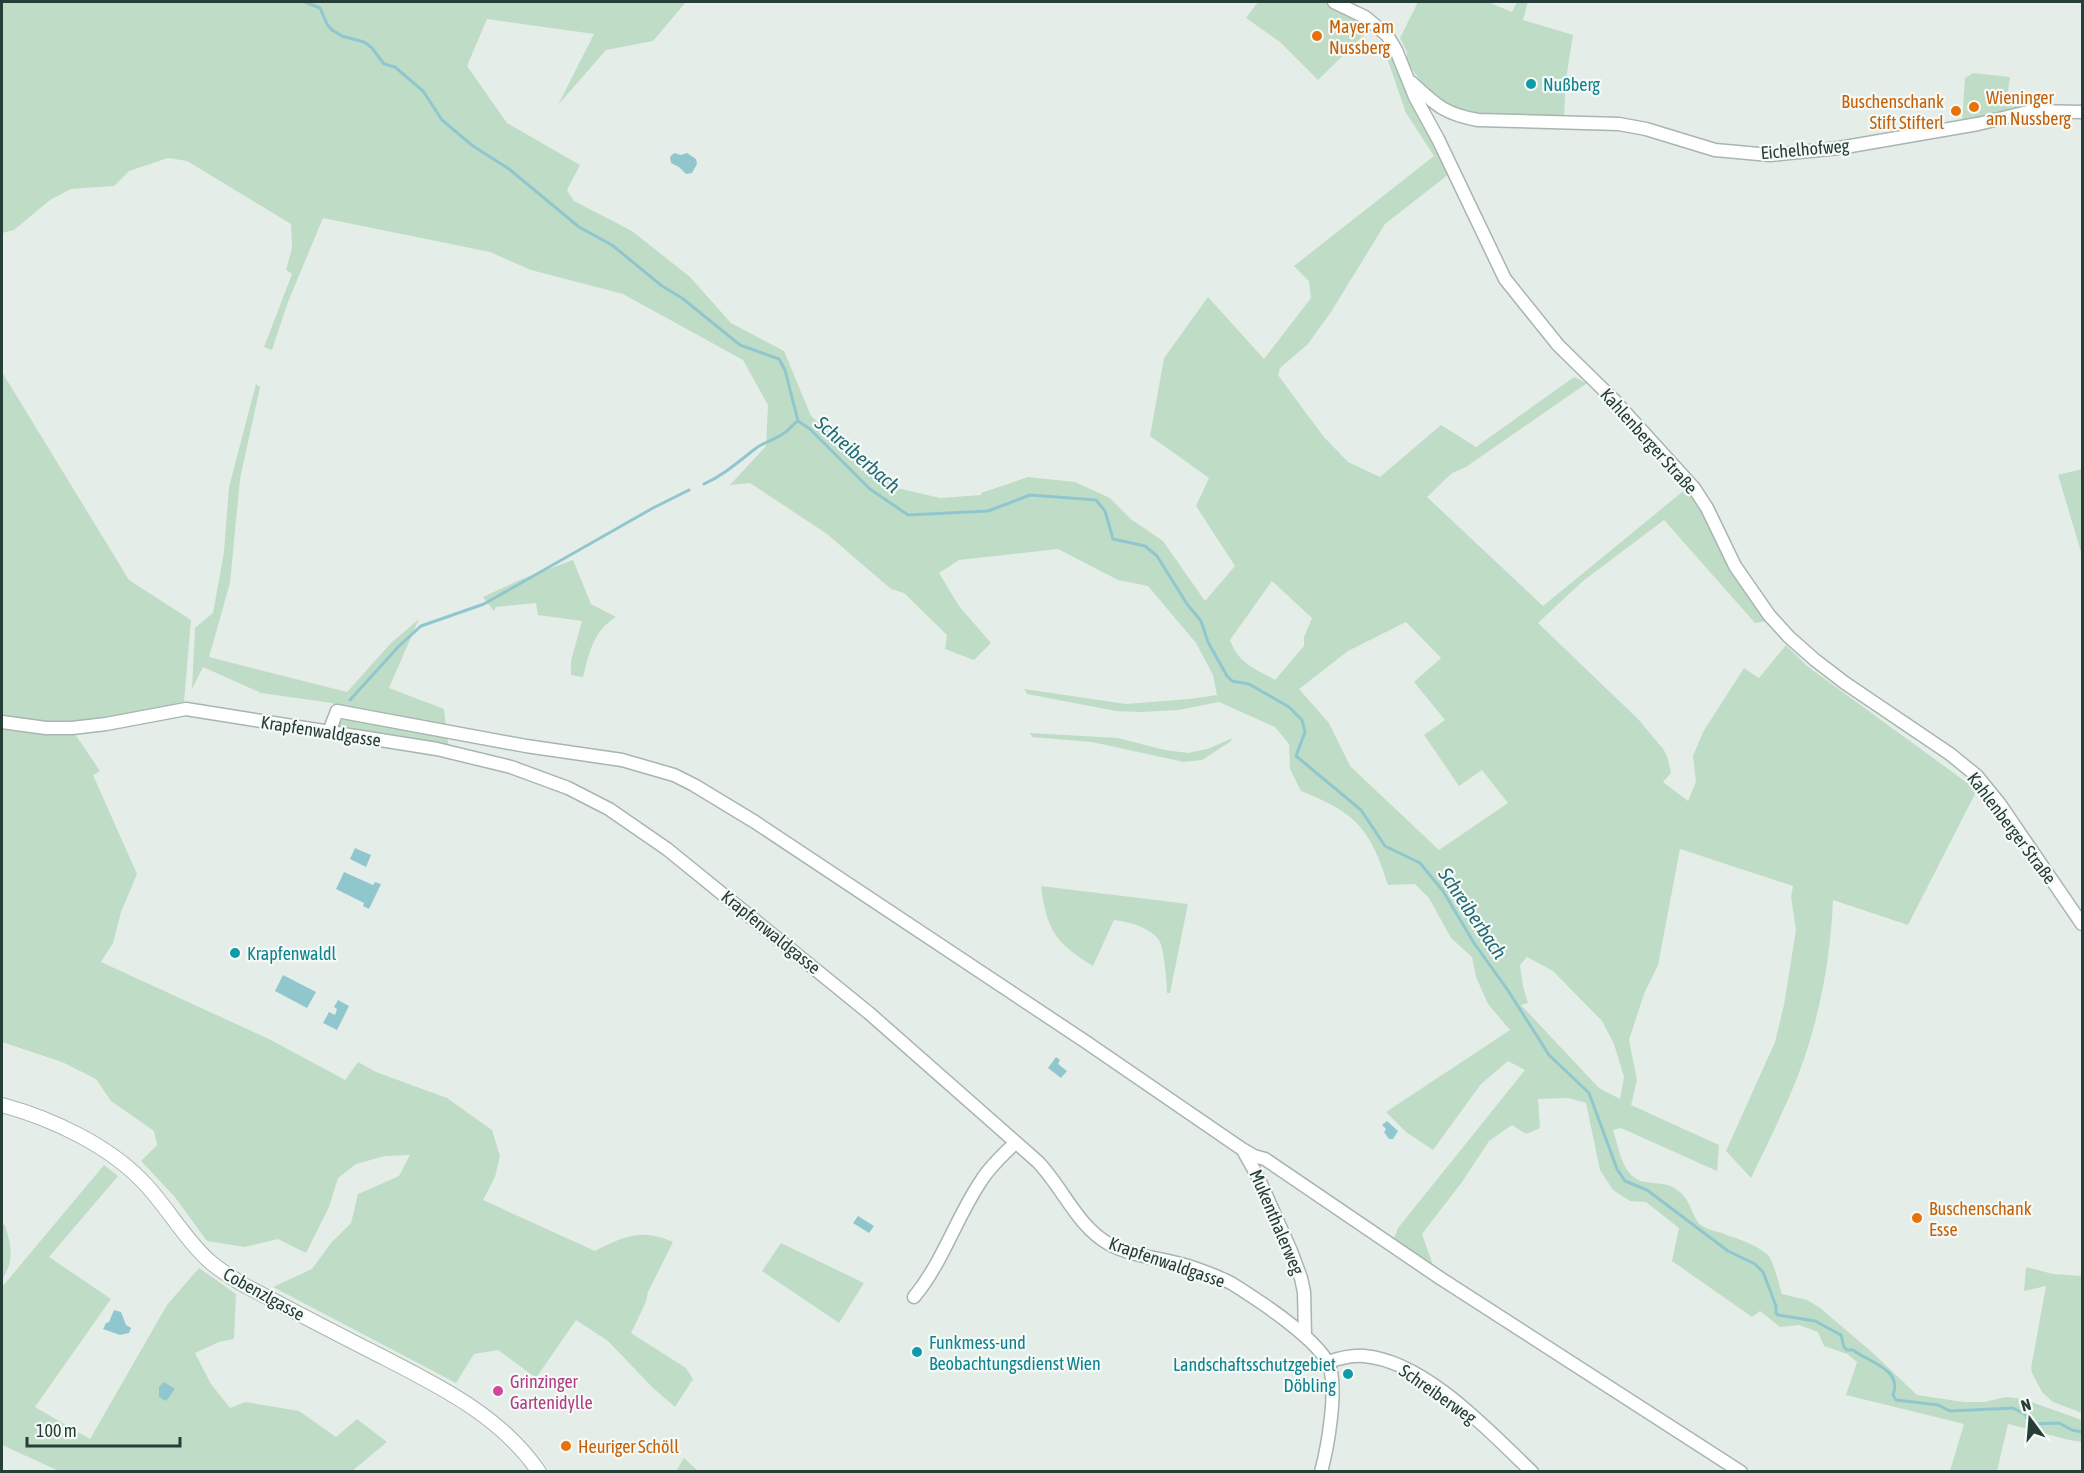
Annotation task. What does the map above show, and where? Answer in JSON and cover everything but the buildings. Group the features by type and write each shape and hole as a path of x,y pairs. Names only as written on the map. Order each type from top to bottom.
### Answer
{"street":[{"name":"Kahlenberger Straße","path":"1334,2 1365,17 1383,30 1396,50 1505,279 1558,345 1614,400 1694,488 1707,508 1735,566 1769,615 1815,660 1950,754 1977,776 2082,924"},
{"name":"Eichelhofweg","path":"1408,79 1440,108 1457,117 1619,124 1646,129 1727,152 1770,155 1812,152 1935,132 2032,111 2082,112"},
{"path":"1438,139 1438,131 1443,123 1457,117"},
{"name":"Krapfenwaldgasse","path":"2,722 46,728 72,728 186,710 437,749 484,760 548,780 609,809 667,849 787,944 869,1013 1046,1170 1069,1204 1103,1240 1123,1250 1213,1275 1237,1287 1305,1335 1322,1352 1328,1362"},
{"path":"329,732 337,711 526,746 622,760 657,769 684,780 755,822 1086,1042 1242,1149 1265,1159 1440,1278 1741,1472"},
{"name":"Cobenzlgasse","path":"2,1105 60,1125 111,1156 133,1172 149,1188 194,1246 218,1269 419,1377 483,1415 521,1449 539,1472"},
{"path":"914,1297 925,1285 944,1252 980,1182 1015,1143"},
{"name":"Mukenthalerweg","path":"1242,1149 1258,1177 1298,1271 1303,1286 1305,1335"},
{"name":"Schreiberweg","path":"1328,1362 1350,1356 1362,1356 1388,1360 1400,1365 1463,1408 1532,1472"},
{"path":"1322,1472 1332,1391 1328,1362"}],"green space":[{"path":"2,2 686,2 653,41 606,50 558,105 594,34 487,19 467,66 507,123 580,165 567,190 574,201 632,231 690,277 731,323 784,351 811,416 897,488 940,498 981,495 981,493 1028,477 1075,482 1110,498 1132,520 1163,541 1205,601 1235,566 1196,506 1209,478 1150,436 1164,358 1208,297 1264,359 1311,298 1309,281 1294,266 1434,156 1406,113 1387,58 1393,53 1449,174 1385,224 1331,312 1308,344 1280,368 1278,375 1323,436 1348,462 1380,477 1441,425 1476,447 1574,377 1587,383 1466,467 1452,473 1427,497 1543,606 1687,488 1700,506 1767,621 1755,623 1664,520 1583,581 1538,623 1638,719 1664,750 1671,773 1663,782 1688,801 1696,782 1693,756 1703,732 1744,668 1759,678 1786,645 1807,666 1977,790 1908,925 1833,900 1826,969 1811,1037 1792,1091 1751,1178 1726,1151 1775,1042 1784,1005 1796,930 1791,897 1793,886 1680,849 1658,965 1644,994 1629,1040 1637,1080 1631,1105 1719,1145 1717,1171 1621,1128 1613,1130 1626,1169 1637,1179 1668,1185 1676,1189 1689,1203 1698,1222 1704,1227 1743,1241 1768,1255 1782,1294 1807,1300 1819,1307 1873,1353 1917,1395 1964,1402 1984,1402 2006,1397 2023,1399 2082,1420 2082,1442 2008,1424 1997,1471 1950,1471 1964,1424 1846,1395 1857,1362 1847,1354 1824,1346 1818,1332 1799,1325 1780,1327 1760,1311 1752,1317 1672,1261 1679,1228 1646,1202 1630,1201 1613,1190 1600,1170 1586,1103 1568,1098 1538,1099 1540,1128 1526,1134 1512,1125 1489,1141 1462,1182 1422,1234 1435,1271 1393,1241 1398,1228 1525,1070 1508,1061 1481,1084 1433,1150 1406,1132 1386,1112 1510,1030 1488,1004 1476,977 1472,957 1451,938 1429,898 1415,884 1388,885 1375,849 1358,825 1335,807 1301,791 1290,769 1289,744 1275,727 1219,702 1179,710 1116,711 1027,694 1024,689 1126,704 1217,695 1213,675 1196,643 1148,586 1118,580 1058,549 959,560 939,573 959,606 991,643 974,660 945,649 947,635 904,593 891,589 827,534 750,483 730,485 766,446 768,405 743,360 623,294 531,270 490,252 323,218 288,302 272,350 264,347 292,274 286,270 292,248 291,224 187,161 168,158 129,171 114,186 71,189 50,200 14,230 2,233","holes":["1272,581 1312,618 1304,637 1304,646 1275,680 1243,660 1230,640","1406,622 1441,658 1414,682 1445,720 1424,735 1459,786 1482,770 1508,803 1439,850 1350,766 1329,723 1299,689 1348,651","1527,957 1553,971 1602,1021 1614,1044 1624,1077 1620,1099 1599,1088 1521,1005 1528,1003 1520,965"]},
{"name":"Mayer am Nussberg","path":"1258,2 1323,2 1349,13 1371,28 1318,80 1280,42 1246,18"},
{"path":"1418,2 1488,2 1512,12 1517,2 1528,2 1523,20 1573,35 1566,79 1564,118 1483,117 1460,112 1426,89 1407,62 1407,52 1400,38"},
{"path":"1973,73 2010,77 2007,97 2032,95 2035,107 1962,124 1965,78"},
{"path":"2,372 129,580 191,620 184,702 94,722 48,723 47,735 75,734 100,771 93,775 137,874 121,912 113,943 101,962 271,1040 345,1080 358,1062 376,1072 447,1098 492,1130 500,1156 495,1177 483,1200 595,1251 615,1241 633,1236 652,1235 673,1242 631,1333 686,1368 693,1379 675,1407 653,1388 608,1341 576,1320 536,1378 498,1350 474,1354 456,1383 273,1287 312,1269 331,1243 351,1223 358,1194 399,1176 410,1155 385,1156 356,1164 338,1178 329,1207 306,1253 278,1239 245,1247 207,1241 174,1196 141,1161 157,1145 154,1131 111,1101 96,1079 62,1062 2,1042"},
{"path":"256,384 260,387 240,479 230,583 209,657 347,692 391,643 419,619 389,688 444,709 446,727 344,710 332,703 261,693 203,667 192,689 195,628 213,613 224,552 229,487"},
{"path":"2082,469 2082,555 2058,475"},
{"path":"573,560 591,604 616,617 597,636 583,677 571,675 571,661 582,621 538,615 536,603 496,607 494,611 483,597 522,579"},
{"path":"344,719 447,734 449,748 339,729 338,722"},
{"path":"1030,733 1118,738 1165,750 1188,753 1207,749 1233,738 1202,760 1184,762 1092,742 1032,737"},
{"path":"1041,886 1188,904 1170,993 1167,993 1165,967 1157,937 1146,929 1114,920 1093,966 1069,950 1055,934 1046,914"},
{"path":"104,1165 118,1176 49,1257 111,1299 35,1407 90,1439 167,1305 199,1268 236,1294 234,1339 219,1342 195,1353 211,1384 230,1408 245,1402 299,1411 336,1437 357,1419 387,1442 351,1472 59,1471 2,1445 2,1287"},
{"path":"2,1224 5,1225 11,1253 9,1266 2,1279"},
{"path":"781,1243 864,1283 839,1323 762,1271"},
{"path":"2026,1267 2053,1274 2082,1276 2082,1413 2053,1402 2042,1392 2032,1373 2046,1286 2024,1291"},
{"path":"684,1458 698,1471 676,1471"}],"water":[{"path":"674,153 681,155 687,153 696,159 697,164 692,173 686,174 671,163 670,157"},
{"path":"355,848 371,855 366,867 350,859"},
{"path":"344,872 373,885 375,882 381,884 369,909 363,906 364,903 336,889"},
{"path":"283,975 316,992 307,1008 275,991"},
{"path":"338,1000 349,1006 337,1030 323,1023 329,1012 335,1015 337,1009 334,1007"},
{"path":"1056,1057 1060,1060 1058,1064 1067,1071 1061,1078 1048,1068"},
{"path":"1387,1121 1398,1131 1393,1139 1389,1139 1384,1132 1386,1129 1382,1125"},
{"path":"858,1216 874,1226 869,1233 853,1223"},
{"path":"114,1310 121,1312 126,1325 131,1328 129,1333 120,1335 103,1329"},
{"path":"164,1382 175,1389 166,1401 159,1397 159,1387"}],"waterway":[{"name":"Schreiberbach","path":"305,2 320,8 332,30 342,36 364,42 372,48 384,64 395,67 423,91 442,120 473,146 509,169 579,227 612,245 740,345 779,359 785,370 798,421 810,429 870,489 908,515 988,511 1030,495 1096,500 1105,511 1113,539 1145,546 1157,556 1187,604 1201,621 1208,642 1227,676 1232,681 1249,684 1289,707 1302,720 1305,732 1296,756 1361,810 1385,846 1420,863 1443,891 1474,943 1507,989 1549,1055 1589,1093 1617,1169 1625,1181 1647,1190 1728,1251 1755,1264 1763,1272 1778,1315 1815,1321 1841,1335 1847,1350 1853,1350 1889,1372 1895,1386 1893,1395 1896,1400 1938,1405 1950,1411 2013,1408 2026,1415 2031,1424 2059,1423 2082,1432"},
{"path":"704,484 758,447 786,432 798,421"},
{"path":"350,700 399,646 421,626 484,604 689,490"}],"place":[{"name":"Mayer am Nussberg","path":"1317,36"},
{"name":"Nußberg","path":"1531,84"},
{"name":"Wieninger am Nussberg","path":"1974,107"},
{"name":"Buschenschank Stift Stifterl","path":"1956,111"},
{"name":"Krapfenwaldl","path":"235,953"},
{"name":"Buschenschank Esse","path":"1917,1218"},
{"name":"Funkmess-und Beobachtungsdienst Wien","path":"917,1352"},
{"name":"Landschaftsschutzgebiet Döbling","path":"1348,1374"},
{"name":"Grinzinger Gartenidylle","path":"498,1391"},
{"name":"Heuriger Schöll","path":"566,1446"}]}
